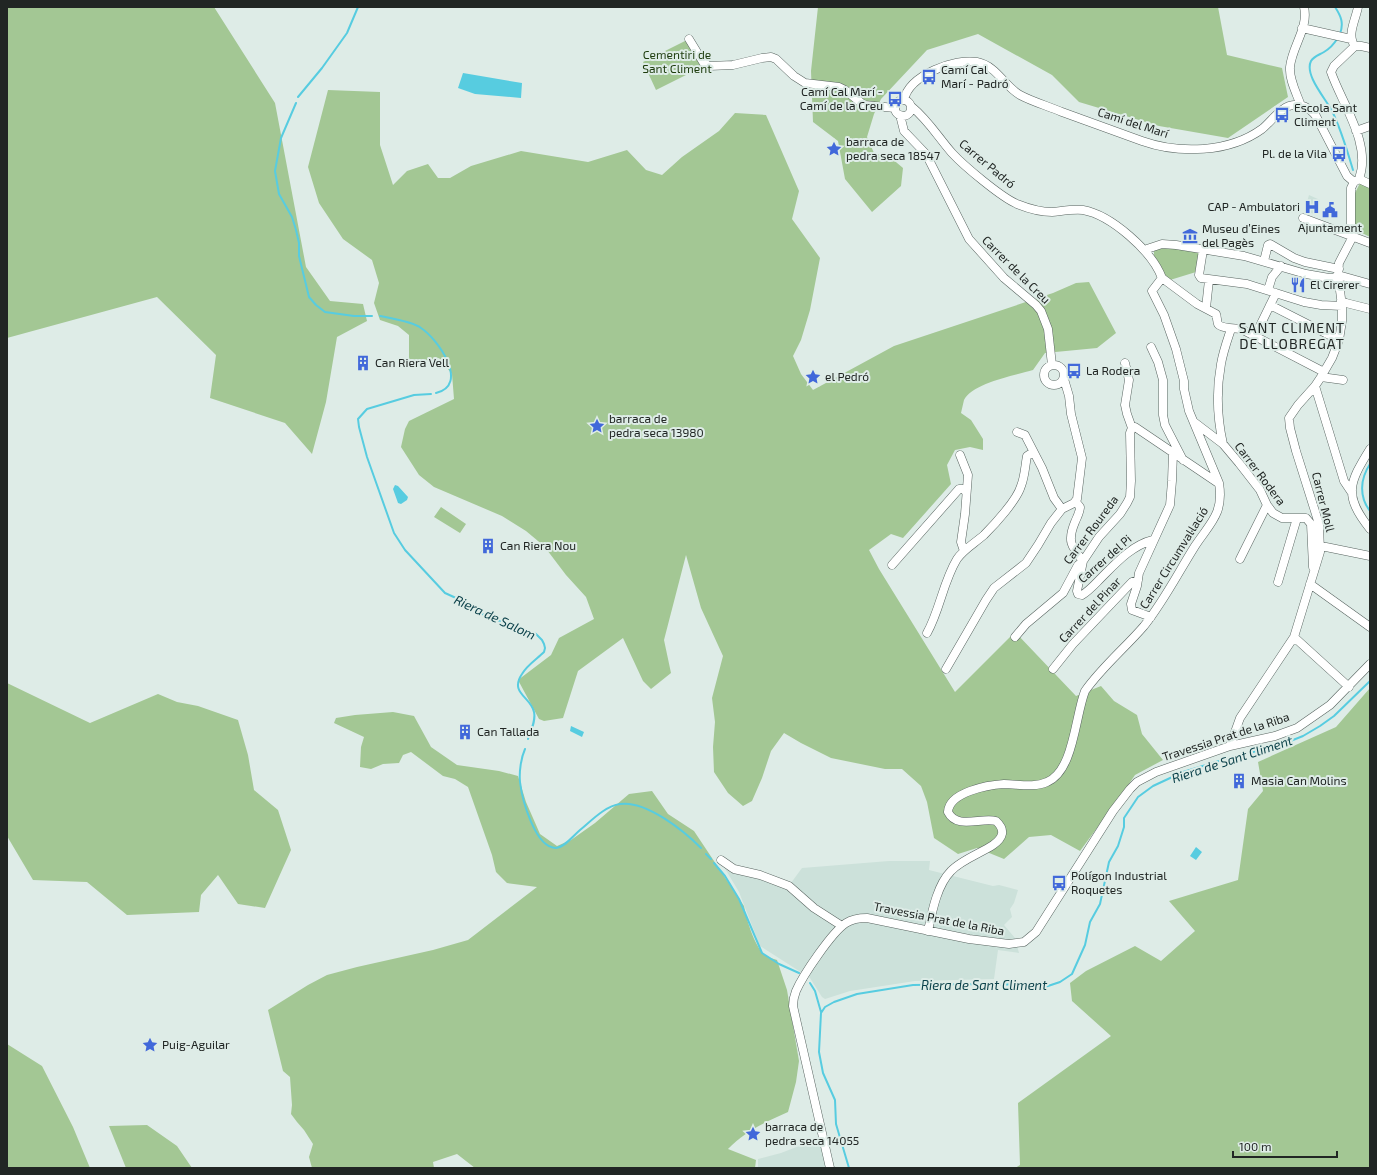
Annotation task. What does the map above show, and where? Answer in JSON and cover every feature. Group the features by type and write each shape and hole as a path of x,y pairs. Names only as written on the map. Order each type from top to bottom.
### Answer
{"street":[{"path":"1304,7 1305,13 1302,28 1291,60 1290,70 1292,82 1301,106 1310,109 1316,116 1347,176 1357,181 1370,184"},
{"path":"1353,43 1351,34 1358,7"},
{"path":"1302,28 1370,48"},
{"path":"688,39 704,62 709,66 733,65 771,57 776,59 794,76 805,83 838,87 845,90 864,105 897,112 907,116 912,107 908,101 904,100 898,102 897,112"},
{"path":"1144,250 1157,245 1165,244 1231,253 1306,274 1334,278 1339,272 1340,260 1349,245 1352,236 1352,188 1361,175 1362,158 1356,130 1331,72 1334,66 1353,43"},
{"name":"Camí del Marí","path":"904,100 905,94 912,86 933,71 958,62 976,62 990,67 1018,94 1038,103 1147,143 1166,147 1190,149 1214,147 1240,141 1262,129 1284,108 1292,105 1301,106"},
{"name":"Carrer Padró","path":"912,107 924,117 952,153 988,184 1012,201 1045,211 1078,210 1092,213 1109,221 1144,250 1162,278"},
{"name":"Carrer de la Creu","path":"897,112 904,131 926,154 969,239 1004,278 1036,305 1043,315 1048,329 1052,365 1048,367 1044,373 1044,376 1047,382 1053,385 1062,382 1064,379"},
{"path":"1356,130 1370,126"},
{"path":"1303,218 1370,243"},
{"path":"1264,261 1269,244 1300,260 1339,272 1370,284"},
{"path":"1204,250 1199,275 1201,278 1247,284 1304,302 1321,305 1346,303 1370,309"},
{"path":"1268,290 1272,278 1281,266"},
{"name":"Carrer Moll","path":"1230,746 1240,718 1294,637 1321,546 1319,524 1289,423 1289,418 1323,375 1339,340 1342,321 1342,304 1339,272"},
{"path":"1162,278 1216,314 1218,324 1231,329 1242,329 1323,375 1343,380"},
{"name":"Carrer Circumval·lació","path":"928,931 934,905 943,883 951,871 960,864 993,846 998,842 1002,835 1002,830 996,821 987,819 964,822 954,819 948,812 949,806 963,794 982,788 1003,784 1034,785 1050,781 1057,774 1068,757 1082,698 1087,688 1151,617 1214,519 1220,502 1219,483 1189,411 1183,377 1174,344 1164,315 1152,291 1162,278"},
{"path":"1206,308 1209,280"},
{"path":"1255,336 1276,294"},
{"path":"1270,306 1339,340"},
{"path":"1223,444 1218,418 1218,388 1221,364 1231,329"},
{"path":"1151,347 1158,362 1163,380 1163,415 1165,425 1184,460"},
{"path":"1125,363 1128,380 1125,405 1132,428 1135,427 1219,483"},
{"path":"946,669 989,594 997,584 1026,563 1051,523 1062,509 1076,502 1082,458 1071,414 1069,396 1063,370 1058,365 1052,365"},
{"path":"1315,386 1344,482 1352,493"},
{"name":"Carrer Rodera","path":"1193,422 1223,444 1255,483 1273,513 1279,518 1306,518 1311,524 1313,574"},
{"name":"Carrer Roureda","path":"1015,638 1026,624 1063,593 1078,565 1083,561 1091,547 1120,514 1130,497 1130,433 1132,428"},
{"path":"1017,432 1024,435 1054,498 1062,509"},
{"path":"1370,449 1353,478 1352,493 1352,498 1358,512 1370,529"},
{"name":"Carrer del Pinar","path":"1053,669 1073,644 1132,582 1138,580 1139,573 1153,540 1170,505 1173,453"},
{"path":"926,633 931,625 953,566 964,551 989,530 1017,494 1024,479 1027,456 1034,454"},
{"path":"960,455 967,471 965,514 961,542 964,551"},
{"path":"1203,473 1208,474 1212,469"},
{"path":"892,565 959,489 963,489 966,492"},
{"name":"Carrer del Pi","path":"1076,502 1080,507 1080,512 1071,533 1070,541 1073,548 1083,561 1077,591 1078,594 1082,595 1089,590 1124,556 1144,542 1153,540"},
{"path":"1240,559 1267,505"},
{"path":"1278,582 1297,518"},
{"path":"1321,546 1370,556"},
{"path":"1138,580 1131,604 1132,610 1151,617"},
{"path":"1310,584 1370,626"},
{"path":"1294,637 1349,687"},
{"name":"Travessia Prat de la Riba","path":"830,1168 795,1018 793,1001 800,984 824,948 842,926 854,919 866,918 969,939 1015,944 1024,942 1036,932 1093,841 1124,796 1141,779 1156,772 1230,746 1275,736 1297,728 1330,705 1370,664"},
{"path":"721,860 734,868 760,875 789,886 814,908 842,926"}],"shaded area":[{"name":"CAP - Ambulatori","path":"1309,195 1320,200 1315,214 1306,212"},
{"path":"889,861 930,861 929,870 993,886 999,885 1018,890 1014,903 1010,909 1012,917 1004,925 1015,938 1019,953 998,950 994,979 915,981 850,991 825,999 822,997 810,978 760,946 739,892 724,867 788,887 802,868"},
{"path":"817,1139 836,1168 758,1168 758,1159 781,1153"}],"green space":[{"path":"7,7 214,7 275,103 306,267 330,301 363,304 367,321 337,337 326,402 312,454 285,423 210,398 216,355 157,297 7,338"},
{"path":"818,7 1218,7 1227,55 1282,68 1288,97 1228,138 1159,126 1079,102 1052,75 978,34 927,50 881,99 874,114 867,137 874,153 890,157 903,168 901,186 872,212 845,179 838,141 813,122 811,71"},
{"name":"Cementiri de Sant Climent","path":"687,40 702,67 656,90 643,62"},
{"path":"328,90 380,92 380,145 393,185 407,171 428,164 438,178 450,178 471,166 521,151 588,162 627,150 646,170 662,175 682,157 719,131 735,113 766,115 799,191 792,219 820,258 810,310 801,340 793,356 801,374 813,390 894,346 1053,293 1076,283 1089,282 1116,333 1097,348 1045,353 1033,370 995,380 985,384 969,394 964,400 961,413 971,420 983,439 983,450 970,447 955,450 947,465 951,484 903,538 891,534 869,550 879,569 955,692 1015,632 1076,696 1101,686 1114,701 1137,715 1142,734 1163,760 1135,775 1080,851 1051,835 1029,837 1004,859 977,848 958,854 934,838 927,802 921,786 902,769 885,769 831,758 784,733 771,751 752,801 743,806 728,793 714,772 713,747 715,722 712,698 723,656 701,608 686,555 664,640 671,673 651,689 643,681 623,638 578,671 563,718 544,721 539,719 518,680 551,655 559,638 594,619 586,597 566,575 544,546 526,531 502,516 434,487 419,475 401,447 405,429 409,421 454,399 452,374 439,358 424,361 409,359 409,335 398,326 380,320 374,303 379,283 372,260 343,239 319,203 308,167"},
{"path":"1360,183 1370,188 1370,237 1354,229 1355,193"},
{"path":"1169,247 1199,252 1196,272 1170,280 1167,278 1154,257 1154,250"},
{"path":"441,507 466,524 460,533 434,517"},
{"path":"7,683 90,723 158,694 177,702 198,706 238,720 248,755 254,790 278,810 291,850 265,908 238,904 218,875 201,895 199,912 127,915 87,882 33,880 7,836"},
{"path":"1370,688 1370,1168 1015,1168 1020,1165 1018,1103 1111,1036 1072,1001 1070,983 1086,971 1135,946 1161,961 1195,931 1169,901 1238,880 1248,809 1263,791 1258,762 1336,727"},
{"path":"393,712 414,716 431,747 457,765 499,771 518,776 526,802 540,834 557,846 571,840 595,823 629,794 652,791 668,814 694,831 744,906 754,940 761,951 765,955 777,960 787,990 799,1061 796,1082 788,1112 749,1132 728,1149 756,1160 755,1168 475,1168 457,1154 433,1162 434,1168 312,1168 309,1157 313,1144 291,1114 292,1105 290,1077 283,1071 268,1010 327,975 433,950 468,940 537,887 507,883 496,872 492,855 468,787 455,779 443,776 411,752 403,755 399,763 383,764 371,769 360,767 361,747 364,737 334,723 336,718"},
{"path":"7,1044 42,1066 73,1127 90,1168 7,1168"},
{"path":"147,1125 177,1146 192,1168 126,1168 109,1126"}],"water":[{"path":"463,73 522,83 521,98 475,94 458,88"},
{"path":"395,485 398,486 408,497 407,500 401,504 398,503 393,489"},
{"path":"571,726 584,732 582,737 570,731"},
{"path":"1196,847 1202,852 1196,860 1190,856"}],"waterway":[{"name":"Riera de Salom","path":"298,97 322,68 347,33 358,7"},
{"path":"1335,7 1341,20 1342,26 1340,34"},
{"path":"1337,39 1333,45 1312,59 1310,73 1332,111 1344,140 1353,170"},
{"name":"Riera de Salom","path":"296,103 281,138 275,171 279,194 292,217 296,230 299,243 299,256 309,297 325,312 354,316 372,316"},
{"name":"Riera de Salom","path":"380,316 402,320 418,326 428,334 442,351 451,372 450,381 446,388 436,393"},
{"name":"Riera de Salom","path":"431,394 414,395 367,409 358,419 367,457 394,533 405,550 445,593 467,603 478,612 489,617 536,634 542,640 545,648 544,652 522,674 518,686 519,690 529,702 534,712 534,722 528,739"},
{"name":"Riera de Sant Climent","path":"1370,464 1364,476 1362,488 1366,506 1370,511"},
{"name":"Riera de Sant Climent","path":"849,1168 836,1124 835,1100 823,1073 819,1052 821,1013 825,1007 834,1002 857,994 913,985 988,984 1030,985 1045,987 1060,982 1072,974 1085,945 1090,922 1100,904 1109,862 1118,846 1124,827 1124,818 1138,797 1153,786 1183,772 1232,757 1278,746 1303,736 1334,716 1370,681"},
{"name":"Riera de Salom","path":"525,749 521,761 520,774 520,782 524,799 536,832 549,846 556,848 563,846 594,818 614,805 630,804 641,807 664,818 685,833 701,848"},
{"name":"Riera de Salom","path":"706,854 711,859"},
{"name":"Riera de Salom","path":"714,863 725,876 739,899 762,953 779,964 799,973"},
{"name":"Riera de Salom","path":"810,983 815,991 821,1012"}],"place":[{"name":"Camí Cal Marí - Padró","path":"929,77"},
{"name":"Camí Cal Marí - Camí de la Creu","path":"895,99"},
{"name":"Escola Sant Climent","path":"1282,115"},
{"name":"barraca de pedra seca 18547","path":"834,149"},
{"name":"Pl. de la Vila","path":"1339,154"},
{"name":"CAP - Ambulatori","path":"1312,207"},
{"name":"Ajuntament","path":"1330,210"},
{"name":"Museu d’Eines del Pagès","path":"1190,236"},
{"name":"El Cirerer","path":"1298,285"},
{"name":"Can Riera Vell","path":"363,363"},
{"name":"La Rodera","path":"1074,371"},
{"name":"el Pedró","path":"813,377"},
{"name":"barraca de pedra seca 13980","path":"597,426"},
{"name":"Can Riera Nou","path":"488,546"},
{"name":"Can Tallada","path":"465,732"},
{"name":"Masia Can Molins","path":"1239,781"},
{"name":"Polígon Industrial Roquetes","path":"1059,883"},
{"name":"Puig-Aguilar","path":"150,1045"},
{"name":"barraca de pedra seca 14055","path":"753,1134"}],"district":[{"name":"SANT CLIMENT DE LLOBREGAT","path":"1292,336"}]}
